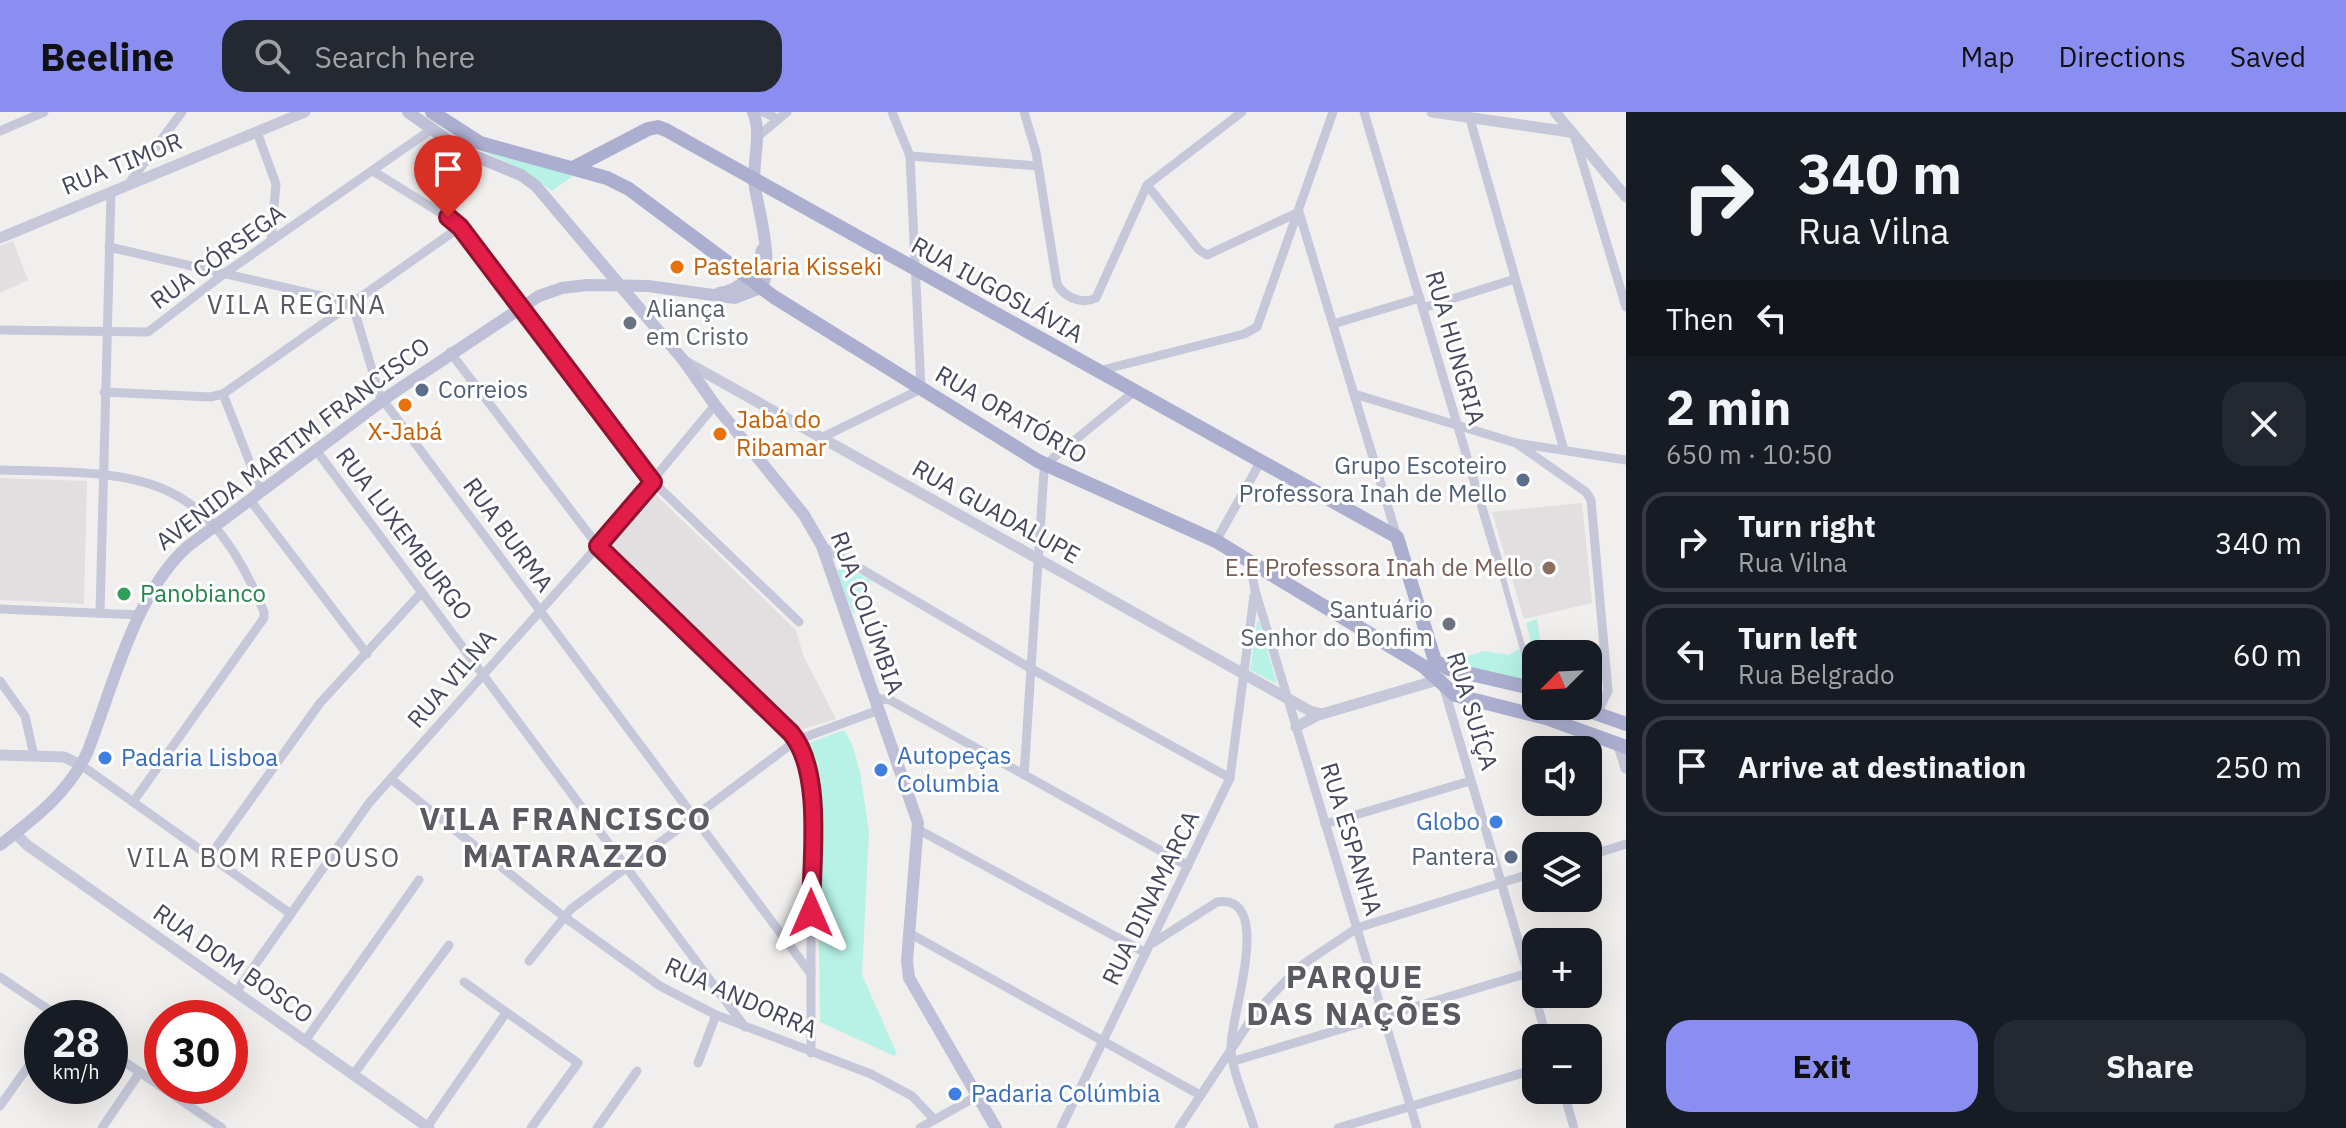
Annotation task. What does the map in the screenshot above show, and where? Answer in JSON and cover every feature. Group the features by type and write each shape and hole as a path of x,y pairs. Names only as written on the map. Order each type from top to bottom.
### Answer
{"main road":[{"name":"RUA COLÚMBIA","path":"408,112 472,157 528,179 684,361 715,405 804,515 822,546 919,830 909,933 909,978 996,1128"},
{"name":"RUA ORATÓRIO","path":"432,112 480,143 573,168 629,189 761,288 921,389 1047,465 1216,541 1441,679 1462,698 1546,718 1623,747"},
{"path":"753,112 756,138 754,181 767,276 761,288"},
{"name":"RUA IUGOSLÁVIA","path":"573,168 658,127 1397,537"},
{"path":"748,278 761,257 764,243"},
{"name":"AVENIDA MARTIM FRANCISCO","path":"710,294 732,290 748,278"},
{"name":"AVENIDA MARTIM FRANCISCO","path":"0,845 55,801 81,765 141,615 166,566 383,400 520,306 562,288 619,286 735,298 761,288"},
{"name":"RUA SUÍÇA","path":"1397,537 1435,661"},
{"path":"1435,661 1449,669 1522,685"},
{"path":"1602,718 1626,724"}],"street":[{"path":"0,131 44,112"},
{"path":"127,186 182,112"},
{"name":"RUA TIMOR","path":"0,238 305,112"},
{"path":"763,112 782,116"},
{"path":"819,439 921,389 910,156 892,112"},
{"path":"1024,112 1037,166 1053,272 1057,284 1067,296 1084,301 1096,298 1147,185 1242,112"},
{"path":"1098,371 1244,334 1257,327 1333,112"},
{"name":"RUA HUNGRIA","path":"1364,112 1522,643"},
{"path":"1432,112 1573,134"},
{"path":"1555,112 1626,197"},
{"path":"756,138 782,116"},
{"path":"1470,119 1561,450 1553,469"},
{"name":"RUA CÓRSEGA","path":"0,330 143,333 153,330 225,273 432,129"},
{"path":"257,132 276,184 271,241"},
{"path":"1573,134 1626,307"},
{"path":"154,148 155,158 166,169"},
{"path":"910,156 1037,166"},
{"path":"373,171 460,227 653,482 799,622"},
{"path":"1147,185 1204,254 1212,254 1299,212"},
{"path":"100,613 111,192"},
{"name":"RUA SUÍÇA","path":"1299,212 1397,537"},
{"path":"104,392 210,397 223,394 460,227"},
{"path":"109,247 352,303"},
{"path":"1333,324 1515,279"},
{"name":"RUA BURMA","path":"352,303 383,400 535,602 538,612 811,974"},
{"path":"450,352 598,546 797,740 811,781 811,1053"},
{"name":"RUA GUADALUPE","path":"684,361 727,389 1244,675 1322,714"},
{"path":"715,405 718,395 727,389"},
{"path":"1024,775 1047,465 1135,391"},
{"path":"223,394 261,491"},
{"path":"1354,394 1516,443 1626,460"},
{"name":"RUA VILNA","path":"236,992 369,803 598,546 715,405"},
{"path":"1516,443 1586,492 1591,500 1608,691 1602,704"},
{"name":"RUA LUXEMBURGO","path":"316,450 745,1027"},
{"path":"1216,541 1261,461"},
{"path":"0,470 126,475 165,488 223,534 262,606 264,618 133,802"},
{"path":"250,500 367,654"},
{"path":"822,546 1030,668 1230,778"},
{"name":"RUA ESPANHA","path":"1250,562 1264,621 1417,1128"},
{"name":"RUA DINAMARCA","path":"1061,1128 1230,778 1255,590"},
{"path":"210,856 320,703 422,592"},
{"path":"0,609 141,615"},
{"path":"1251,619 1264,621"},
{"name":"RUA SUÍÇA","path":"1435,661 1522,954"},
{"path":"1296,727 1322,714 1441,679"},
{"path":"0,681 25,716 34,756"},
{"path":"529,961 563,916 797,740 890,700 1188,866"},
{"path":"1623,747 1626,768"},
{"path":"0,755 68,757 291,914"},
{"name":"RUA ANDORRA","path":"391,779 563,916 660,986 716,1015 871,1074 912,1096 933,1118"},
{"path":"1325,824 1470,781"},
{"path":"919,830 1148,949 1217,902 1233,904 1244,915 1248,936 1231,1050 1254,1128"},
{"name":"RUA DOM BOSCO","path":"15,833 39,854 428,1127"},
{"path":"1602,852 1626,844"},
{"path":"1179,1128 1281,983 1357,928 1522,876"},
{"path":"305,1041 419,880"},
{"path":"909,933 1200,1095"},
{"path":"353,1075 449,945"},
{"path":"1234,1061 1522,975"},
{"path":"0,977 34,1000"},
{"path":"464,982 577,1062 578,1067 531,1128"},
{"path":"428,1127 506,1013"},
{"path":"698,1063 716,1015"},
{"path":"128,1064 221,1128"},
{"path":"597,1128 637,1071"},
{"path":"0,1106 24,1072"},
{"path":"102,1128 140,1072"},
{"path":"1338,1128 1522,1073"},
{"path":"920,1128 977,1096"},
{"path":"1567,1104 1574,1128"}],"shaded area":[{"path":"13,241 28,280 0,293 0,246"},
{"path":"0,478 87,481 84,604 0,600"},
{"path":"655,494 796,630 803,655 836,719 800,730 609,545"},
{"name":"E.E Professora Inah de Mello","path":"1582,503 1592,603 1524,619 1492,512"}],"green space":[{"path":"465,143 573,176 552,191 527,172"},
{"path":"842,565 871,581 853,614 837,571"},
{"path":"1537,619 1540,640 1531,640 1526,623"},
{"path":"1259,621 1277,684 1250,670"},
{"path":"1522,647 1522,680 1446,663 1484,651 1509,655"},
{"path":"844,730 852,744 860,772 869,832 862,975 897,1054 894,1056 820,1022 817,780 809,743"}],"place":[{"name":"Pastelaria Kisseki","path":"677,267"},
{"name":"Aliança em Cristo","path":"630,323"},
{"name":"Correios","path":"422,390"},
{"name":"X-Jabá","path":"405,405"},
{"name":"Jabá do Ribamar","path":"720,434"},
{"name":"Grupo Escoteiro Professora Inah de Mello","path":"1523,480"},
{"name":"E.E Professora Inah de Mello","path":"1549,568"},
{"name":"Panobianco","path":"124,594"},
{"name":"Santuário Senhor do Bonfim","path":"1449,624"},
{"name":"Padaria Lisboa","path":"105,758"},
{"name":"Autopeças Columbia","path":"881,770"},
{"name":"Globo","path":"1496,822"},
{"name":"Pantera","path":"1511,857"},
{"name":"Padaria Colúmbia","path":"955,1094"}],"district":[{"name":"VILA REGINA","path":"297,305"},
{"name":"VILA FRANCISCO MATARAZZO","path":"566,838"},
{"name":"VILA BOM REPOUSO","path":"264,858"},
{"name":"PARQUE DAS NAÇÕES","path":"1355,996"}],"route":[{"path":"448,217 460,227 653,482 598,546 791,733 802,749 809,770 811,792 811,913"}]}
